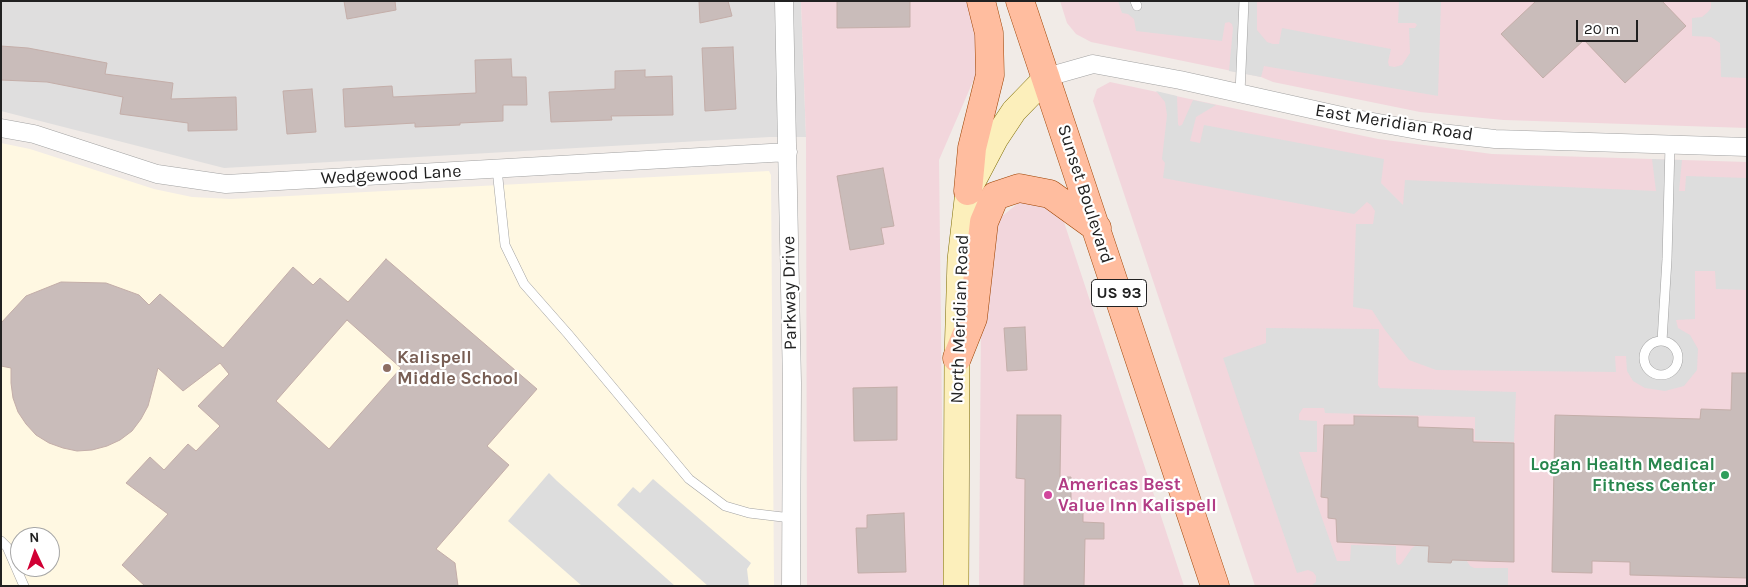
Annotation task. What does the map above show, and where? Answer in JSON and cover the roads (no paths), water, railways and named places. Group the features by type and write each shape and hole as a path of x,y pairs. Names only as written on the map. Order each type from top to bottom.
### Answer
{"main road":[{"path":"968,191 972,148 990,75 989,33 981,1"},
{"name":"Sunset Boulevard","path":"1020,1 1216,586"},
{"name":"North Meridian Road","path":"956,586 957,358 960,260 968,191 996,138 1014,111 1047,77"},
{"path":"957,358 973,318 984,222 995,196 1018,188 1050,194 1097,228"}],"street":[{"name":"Parkway Drive","path":"784,1 792,383 791,586"},
{"name":"East Meridian Road","path":"1047,77 1093,64 1180,80 1351,118 1432,132 1495,139 1747,146"},
{"name":"Wedgewood Lane","path":"1,128 34,134 157,174 226,184 788,152"}],"lane":[{"path":"1240,93 1244,1"},
{"path":"1662,341 1667,259 1670,145"},
{"path":"497,169 505,245 524,284 689,479 725,506 749,513 791,518"},
{"path":"1,540 7,547 24,586"}],"place":[{"name":"Kalispell Middle School","path":"387,368"},
{"name":"Logan Health Medical Fitness Center","path":"1725,475"},
{"name":"Americas Best Value Inn Kalispell","path":"1048,495"}]}
